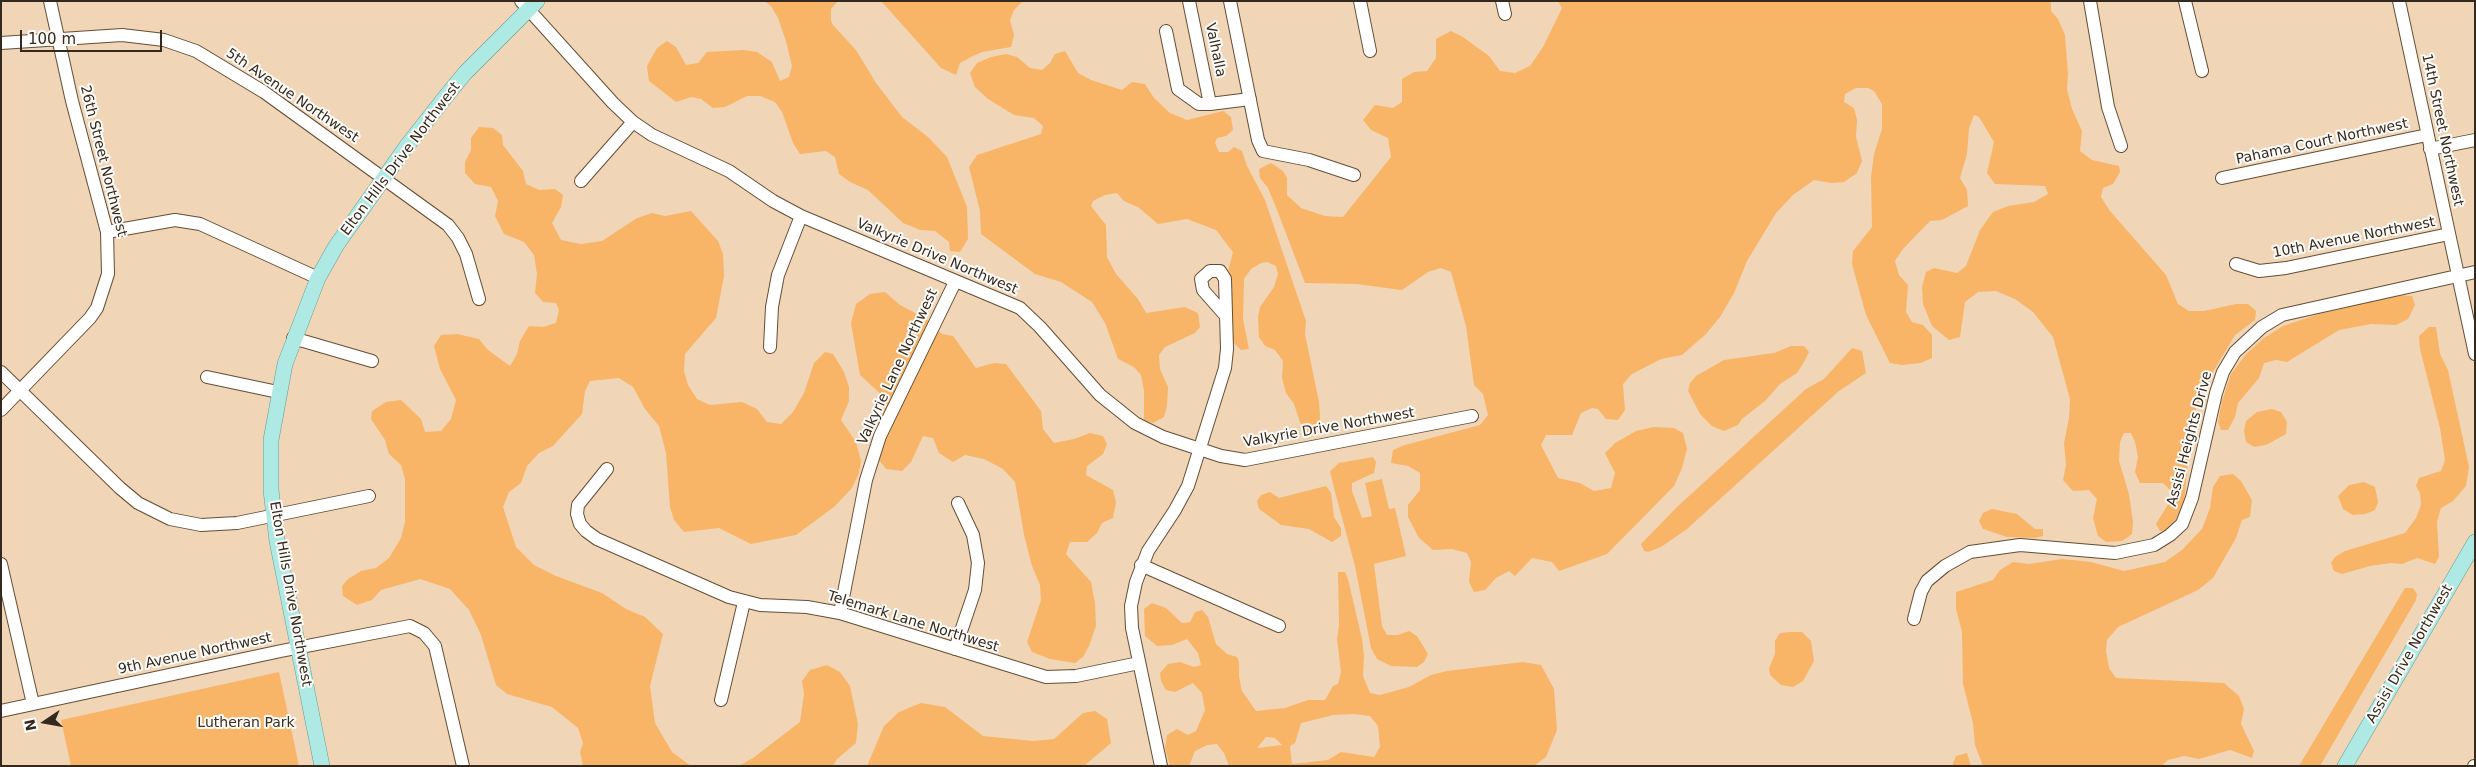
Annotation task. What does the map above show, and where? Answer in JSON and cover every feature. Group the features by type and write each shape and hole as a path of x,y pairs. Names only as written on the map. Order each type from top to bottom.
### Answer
{"main road":[{"name":"Elton Hills Drive Northwest","path":"322,766 274,516 271,440 278,392 293,338 318,278 336,246 426,121 465,74 529,4"},
{"name":"Assisi Drive Northwest","path":"2345,766 2475,542"}],"street":[{"name":"26th Street Northwest","path":"1,410 74,336 98,308 108,274 107,232 72,101 50,1"},
{"name":"Valhalla","path":"1189,1 1210,104"},
{"path":"1230,1 1258,140 1267,153 1309,160 1354,175"},
{"path":"1360,1 1370,51"},
{"path":"2090,1 2108,107 2122,146"},
{"path":"2185,1 2202,71"},
{"name":"14th Street Northwest","path":"2399,1 2475,354"},
{"name":"Valkyrie Drive Northwest","path":"529,4 633,122 666,142 729,171 773,201 801,216 955,282 1007,302 1031,317 1088,382 1128,419 1163,437 1235,459 1256,460 1472,416"},
{"path":"1166,31 1178,89 1198,104 1250,99"},
{"name":"5th Avenue Northwest","path":"1,42 122,35 164,40 181,45 215,62 264,92 448,225 458,238 473,272 479,299"},
{"path":"581,181 633,122"},
{"name":"Pahama Court Northwest","path":"2222,178 2428,135"},
{"path":"2430,149 2475,140"},
{"path":"770,347 772,307 778,276 801,216"},
{"path":"107,232 175,220 200,224 318,278"},
{"name":"10th Avenue Northwest","path":"2236,264 2259,271 2286,268 2449,234"},
{"path":"2458,276 2475,272"},
{"name":"Assisi Heights Drive","path":"1914,619 1921,592 1928,581 1945,566 1970,552 2020,545 2115,553 2154,545 2170,535 2182,524 2192,498 2216,393 2223,372 2235,352 2247,338 2282,315 2458,276"},
{"name":"Valkyrie Lane Northwest","path":"840,613 866,480 880,436 955,282"},
{"path":"1161,766 1132,628 1131,606 1141,566 1148,551 1185,493 1200,449 1227,356 1225,315"},
{"path":"293,338 372,360"},
{"path":"1,372 120,488 155,512 186,524 237,523 369,496"},
{"path":"207,377 278,392"},
{"name":"Telemark Lane Northwest","path":"607,469 578,505 577,514 580,524 586,532 597,539 715,592 744,602 767,606 807,607 840,613 1046,677 1076,676 1139,663"},
{"path":"955,649 975,590 978,563 973,535 958,503"},
{"path":"1,564 33,704"},
{"path":"1141,566 1279,626"},
{"path":"720,700 744,602"},
{"name":"9th Avenue Northwest","path":"1,711 410,626 424,633 435,646 441,665 462,766"}],"green space":[{"path":"764,1 838,1 831,9 833,25 856,50 876,83 902,117 928,137 947,157 967,207 968,239 960,252 950,251 949,242 935,231 920,230 903,223 868,190 850,182 839,174 835,157 826,151 800,154 793,143 782,112 775,102 760,96 747,96 725,107 713,108 701,99 691,97 676,102 649,81 647,66 657,48 667,41 676,47 686,65 698,63 707,52 744,50 757,52 772,62 780,81 789,77 792,66 786,41 778,18 771,6"},
{"path":"881,1 1023,1 1014,10 1010,20 1014,35 1011,47 982,52 971,57 960,63 956,75 941,68"},
{"path":"1558,1 2051,1 2051,11 2058,19 2065,35 2068,74 2067,89 2072,109 2082,131 2080,151 2092,160 2119,166 2120,172 2113,184 2103,188 2101,197 2110,211 2166,275 2178,304 2189,311 2204,311 2236,304 2248,304 2256,311 2255,320 2235,335 2210,377 2203,396 2189,422 2190,438 2184,505 2178,517 2166,530 2160,531 2156,524 2169,503 2171,491 2163,483 2140,483 2135,472 2138,457 2135,442 2131,433 2124,433 2120,442 2119,461 2129,494 2133,522 2132,534 2122,541 2106,542 2098,536 2093,518 2097,499 2089,490 2073,491 2063,480 2066,465 2064,443 2069,418 2070,399 2053,337 2033,312 2015,299 1996,291 1978,292 1965,302 1960,337 1949,340 1932,326 1923,304 1922,287 1926,272 1934,268 1957,273 1966,266 1980,230 1993,212 2008,206 2034,202 2048,194 2045,186 1995,184 1987,173 1994,142 1979,117 1974,115 1969,128 1967,154 1960,178 1967,190 1968,206 1942,220 1930,221 1903,249 1895,261 1899,275 1908,285 1906,312 1912,322 1923,325 1932,335 1932,358 1921,363 1902,365 1890,363 1866,315 1852,264 1853,251 1872,227 1871,177 1874,154 1882,129 1882,104 1874,91 1868,88 1856,88 1845,94 1844,102 1854,108 1857,120 1856,137 1862,161 1857,173 1844,182 1831,183 1814,180 1793,195 1776,213 1747,261 1734,293 1720,317 1706,334 1682,355 1661,359 1632,374 1623,384 1625,410 1618,420 1606,419 1598,409 1592,408 1581,413 1572,435 1546,435 1541,445 1558,478 1580,483 1594,491 1611,488 1615,473 1605,453 1615,443 1636,431 1654,427 1674,428 1683,433 1687,449 1682,468 1674,486 1607,554 1559,571 1552,562 1532,558 1515,576 1509,571 1496,578 1485,590 1474,592 1469,582 1471,562 1467,553 1452,549 1433,550 1419,538 1408,517 1408,505 1420,490 1420,473 1408,466 1391,463 1393,450 1480,425 1488,415 1483,394 1474,385 1466,326 1451,272 1441,268 1428,272 1402,290 1356,284 1305,283 1268,188 1260,178 1259,169 1271,163 1283,171 1287,178 1287,195 1301,208 1325,216 1343,217 1391,157 1388,138 1371,130 1363,120 1375,105 1393,108 1402,102 1402,79 1414,72 1427,71 1436,58 1436,39 1451,31 1463,37 1489,56 1500,71 1515,73 1530,66 1543,47 1562,8"},
{"path":"1065,51 1078,73 1091,80 1122,90 1132,82 1145,84 1154,98 1170,113 1187,120 1223,111 1231,117 1233,130 1226,136 1217,138 1215,143 1219,152 1228,152 1234,147 1242,151 1247,166 1265,200 1306,321 1305,334 1319,402 1321,432 1311,436 1303,431 1294,404 1286,393 1282,378 1283,361 1275,350 1265,346 1259,337 1258,317 1260,307 1274,287 1278,274 1276,266 1267,262 1261,263 1251,269 1244,279 1243,319 1249,349 1241,350 1234,343 1229,326 1227,276 1233,252 1216,230 1187,219 1158,224 1138,207 1124,201 1117,193 1105,195 1093,201 1091,206 1106,225 1107,257 1116,274 1138,299 1146,313 1185,307 1198,313 1200,327 1195,333 1165,347 1159,355 1160,369 1168,387 1167,406 1164,417 1153,423 1144,420 1144,391 1141,375 1134,367 1118,359 1105,323 1092,302 1061,282 1035,274 981,234 980,211 969,167 977,155 1041,134 1043,126 1034,118 1014,115 988,99 975,87 970,73 977,63 991,57 1006,54 1017,57 1030,68 1042,70 1050,63 1055,54"},
{"path":"479,127 493,128 502,135 503,145 523,171 526,184 539,190 555,189 563,195 561,207 552,223 561,240 581,244 602,241 637,218 652,213 665,216 691,211 718,241 723,254 724,276 716,318 685,354 684,371 688,385 697,399 710,405 742,402 757,409 767,422 781,424 793,412 804,393 814,363 825,352 833,354 844,372 849,387 849,401 841,420 856,442 861,461 859,473 852,488 834,507 796,535 751,544 719,528 684,532 674,520 670,507 666,453 659,426 645,409 633,387 619,378 590,381 585,391 582,414 553,446 539,453 527,466 521,483 509,492 503,507 516,547 534,565 556,576 602,593 626,609 645,617 663,634 650,686 655,723 672,752 691,766 583,766 580,752 583,743 578,728 552,707 507,694 496,685 481,635 469,610 450,589 420,579 381,590 372,600 357,605 343,596 342,586 348,579 361,571 376,568 389,558 401,538 405,522 405,479 401,465 389,454 385,440 371,419 372,411 386,402 401,400 421,419 425,432 441,431 451,419 456,400 440,369 434,346 441,335 457,334 479,339 488,350 510,366 517,354 520,341 529,326 543,327 556,323 559,310 556,303 543,302 535,293 537,274 534,255 524,242 504,234 495,216 498,201 491,187 475,184 465,173 465,162 471,150 471,138"},
{"path":"885,292 900,305 925,318 942,334 953,336 976,368 994,363 1006,364 1041,411 1043,429 1054,443 1090,433 1103,436 1107,444 1103,454 1087,466 1086,475 1113,490 1116,502 1113,518 1102,523 1097,533 1087,542 1070,542 1066,554 1091,582 1095,603 1096,626 1083,657 1075,663 1050,659 1032,652 1027,642 1041,600 1040,585 1032,566 1024,535 1015,482 1003,469 984,459 965,455 953,462 939,453 933,438 923,436 911,462 902,471 886,469 876,456 876,439 883,412 884,397 860,375 851,323 856,304 870,294"},
{"path":"2399,295 2412,296 2415,305 2408,319 2396,325 2371,324 2339,330 2287,362 2276,360 2264,363 2259,378 2238,403 2235,417 2228,430 2221,430 2218,422 2222,401 2231,374 2246,354 2264,338 2283,326 2319,314"},
{"path":"2429,327 2436,327 2440,354 2448,370 2469,467 2466,486 2453,501 2441,508 2437,522 2439,557 2435,564 2417,558 2402,564 2391,563 2370,566 2342,574 2334,571 2331,563 2335,557 2345,551 2405,533 2416,518 2421,505 2420,493 2416,486 2419,478 2441,471 2445,460 2440,428 2420,349 2419,336"},
{"path":"1791,346 1804,346 1809,352 1797,373 1780,384 1765,401 1742,419 1738,425 1724,431 1712,426 1700,414 1688,391 1690,383 1696,376 1724,360 1774,353"},
{"path":"1852,348 1862,351 1866,373 1839,391 1687,529 1661,547 1648,552 1644,551 1641,544 1677,507 1806,389 1824,379"},
{"path":"2272,409 2281,412 2287,422 2286,434 2266,445 2254,447 2246,442 2244,431 2246,421 2257,412"},
{"path":"1373,457 1376,462 1374,473 1352,483 1352,491 1362,518 1372,516 1365,483 1382,479 1389,509 1395,508 1406,556 1374,564 1382,626 1387,635 1398,635 1409,631 1417,636 1428,654 1424,662 1417,667 1391,666 1377,659 1371,648 1355,566 1330,471 1339,463"},
{"path":"2233,474 2241,481 2252,500 2250,517 2242,520 2236,538 2213,578 2198,590 2118,627 2107,640 2106,651 2109,668 2116,678 2224,683 2239,696 2244,709 2241,724 2254,751 2252,758 2230,750 2199,759 2184,756 2168,760 2161,766 1983,766 1975,745 1973,723 1963,684 1962,632 1956,609 1956,592 1993,580 2000,570 2013,562 2029,564 2062,559 2091,562 2124,571 2165,562 2182,550 2202,529 2210,508 2213,487 2220,476"},
{"path":"2364,482 2375,487 2378,502 2375,510 2365,514 2353,515 2343,509 2338,496 2349,485"},
{"path":"1326,486 1331,493 1334,517 1341,528 1341,536 1332,542 1309,529 1281,525 1259,509 1257,501 1261,495 1270,492 1279,498"},
{"path":"1992,509 2017,514 2035,529 2043,529 2043,536 2035,538 2007,537 1983,529 1979,521 1983,513"},
{"path":"1338,572 1345,572 1362,639 1364,656 1363,676 1370,693 1380,695 1409,687 1431,675 1447,671 1523,662 1541,665 1554,689 1557,730 1546,757 1534,766 1229,766 1224,753 1217,744 1207,745 1195,751 1189,766 1170,766 1165,748 1167,735 1177,729 1188,735 1196,731 1205,710 1202,693 1193,683 1175,692 1166,690 1161,681 1160,673 1168,664 1180,662 1194,667 1201,665 1198,653 1187,639 1172,645 1157,646 1145,636 1144,609 1152,603 1166,608 1182,623 1190,622 1195,612 1202,610 1208,617 1216,644 1227,654 1237,657 1242,691 1256,711 1285,708 1308,700 1325,700 1333,686 1338,684 1341,672 1337,639 1339,625","holes":["1354,714 1370,716 1378,726 1380,747 1374,757 1341,752 1328,760 1292,764 1290,746 1295,743 1301,723 1333,715","1266,737 1275,738 1282,745 1257,748"]},
{"path":"2405,588 2413,588 2417,594 2416,600 2320,766 2299,766"},
{"path":"1802,632 1811,641 1814,661 1803,681 1793,687 1781,685 1770,675 1769,668 1775,654 1775,641 1780,633"},
{"path":"827,665 840,672 850,686 858,724 856,743 837,759 833,766 739,766 753,758 800,722 804,694 802,681 810,670"},
{"name":"Lutheran Park","path":"279,672 299,766 71,766 61,720"},
{"path":"921,703 945,707 983,736 1033,741 1054,739 1083,713 1095,711 1107,719 1111,743 1084,766 867,766 884,726 899,712"},
{"path":"1967,753 1971,766 1952,766 1956,756"}]}
